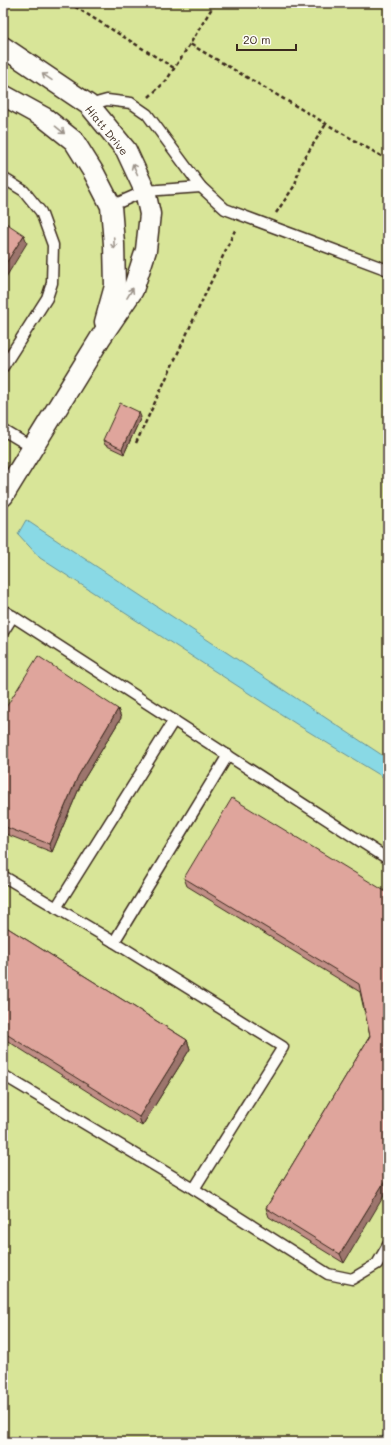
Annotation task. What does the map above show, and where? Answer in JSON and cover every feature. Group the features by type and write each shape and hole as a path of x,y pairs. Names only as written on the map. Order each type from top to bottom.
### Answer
{"street":[{"name":"Hiatt Drive","path":"3,47 89,105 126,150 145,191 150,214 146,250 133,290 101,337 3,496"},
{"name":"Hiatt Drive","path":"3,95 45,118 74,142 94,173 111,206 115,286 101,337"}],"lane":[{"path":"89,105 107,100 131,103 147,114 201,187 225,209 388,270"},
{"path":"3,178 24,191 41,212 52,244 52,283 47,298 3,367"},
{"path":"111,206 145,191 201,187"},
{"path":"3,430 33,448"},
{"path":"3,610 388,859"},
{"path":"3,632 13,616"},
{"path":"56,908 174,720"},
{"path":"114,942 228,755"},
{"path":"3,876 114,942 283,1047 194,1189"},
{"path":"3,1075 194,1189 328,1274 352,1279 377,1264 388,1245"}],"path":[{"path":"69,3 174,68"},
{"path":"137,107 166,81 215,3"},
{"path":"190,44 388,160"},
{"path":"268,225 295,185 300,165 326,124"},
{"path":"136,443 242,215"}],"green space":[{"path":"3,3 388,3 388,1442 3,1442"}],"water":[{"path":"26,520 388,759 388,780 301,727 40,558 18,534"},
{"path":"388,1425 388,1442 380,1442"}],"building":[{"path":"3,221 24,235 3,268"},
{"path":"120,403 139,412 122,449 103,440"},
{"path":"38,656 118,709 78,776 49,844 3,826 3,712"},
{"path":"232,798 388,893 388,1176 340,1254 266,1208 370,1036 359,984 184,878"},
{"path":"3,925 187,1040 139,1117 3,1032"}]}
